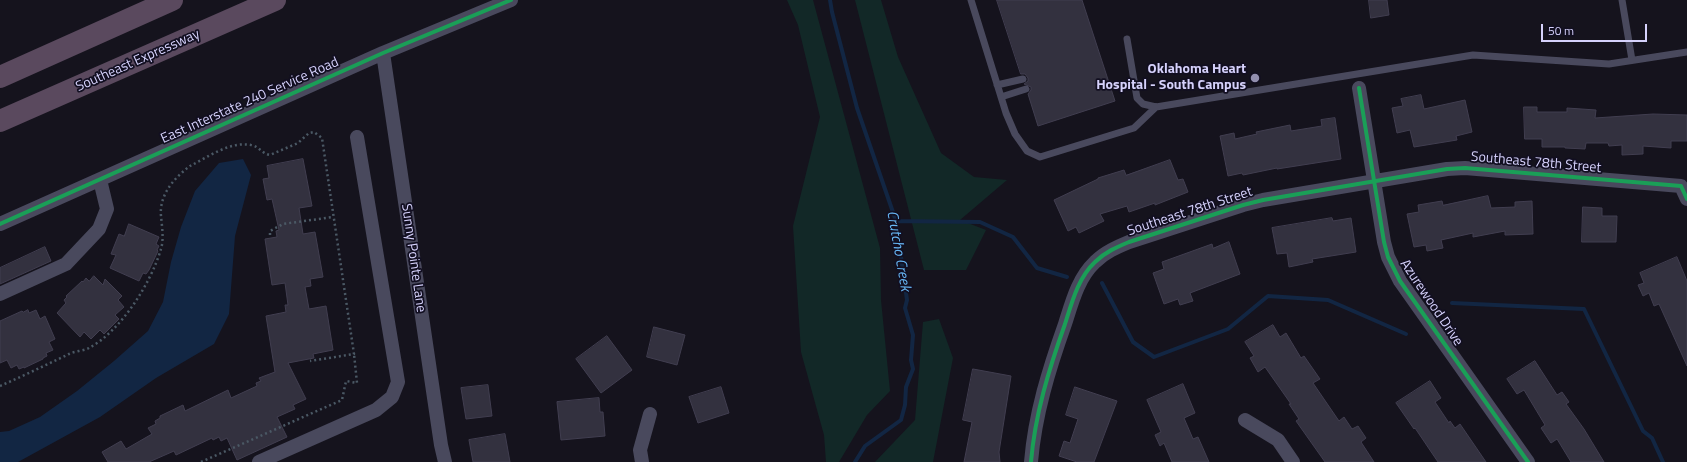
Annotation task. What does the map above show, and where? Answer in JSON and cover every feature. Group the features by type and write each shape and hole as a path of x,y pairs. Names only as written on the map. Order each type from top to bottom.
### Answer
{"highway":[{"path":"0,77 172,0"},
{"name":"Southeast Expressway","path":"0,121 275,0"}],"street":[{"name":"East Interstate 240 Service Road","path":"0,224 383,53 511,0"},
{"name":"Sunny Pointe Lane","path":"383,53 440,439 445,462"},
{"name":"Azurewood Drive","path":"1359,88 1384,242 1394,270 1528,462"},
{"path":"259,462 376,410 392,397 398,382 357,137"},
{"name":"Southeast 78th Street","path":"1031,462 1033,438 1048,373 1077,288 1085,274 1095,262 1114,248 1243,205 1284,196 1465,168 1681,186 1687,199"},
{"path":"0,294 66,264 99,229 107,209 100,180"},
{"path":"642,462 640,450 650,414"},
{"path":"1245,420 1278,440 1293,462"}],"lane":[{"path":"971,0 1001,97 1016,134 1028,151 1040,157 1134,128 1156,107"},
{"path":"1622,0 1632,60"},
{"path":"1127,39 1137,98 1143,104 1156,107 1473,55 1609,64 1687,52"},
{"path":"997,85 1023,79"},
{"path":"1001,97 1026,89"}],"path":[{"path":"0,386 69,354 89,348 108,334 123,318 146,287 162,248 163,235 161,214 162,202 166,192 175,179 190,166 233,146 252,145 256,146 266,155 270,155 298,142 309,133 314,132 322,138 357,383 346,381 342,400 201,462"},
{"path":"270,235 270,231 283,224 333,217"},
{"path":"310,361 354,354"}],"green space":[{"path":"787,0 813,0 880,248 881,300 890,391 867,415 839,462 826,462 824,435 801,352 793,226 820,117 798,25"},
{"path":"855,0 881,0 898,57 941,153 974,177 1007,180 960,220 986,230 966,270 924,270"},
{"path":"939,319 953,358 933,462 875,462 915,420 923,322"}],"water":[{"path":"243,159 251,175 235,236 229,314 214,344 156,378 100,417 18,462 0,462 0,432 9,431 40,417 77,391 148,331 163,302 171,262 181,227 195,191 219,163"}],"building":[{"path":"997,0 1082,0 1115,101 1038,126 1028,94 1031,87 1024,84 1028,81 1028,78 1025,74 1021,74"},
{"path":"1369,0 1387,0 1389,15 1371,18"},
{"path":"1421,95 1424,109 1465,100 1472,132 1456,136 1457,140 1414,147 1410,130 1397,133 1392,108 1403,106 1401,99"},
{"path":"1524,107 1537,107 1537,112 1567,112 1567,108 1596,110 1595,118 1653,114 1687,115 1687,141 1671,141 1671,148 1643,146 1643,154 1622,155 1622,145 1609,146 1608,143 1586,143 1585,149 1542,147 1542,139 1525,139"},
{"path":"1335,118 1341,159 1277,168 1243,175 1242,173 1228,176 1220,136 1234,133 1235,139 1257,134 1256,132 1290,125 1291,131 1322,126 1321,120"},
{"path":"303,159 312,206 299,208 303,234 315,232 323,277 310,279 311,286 305,287 309,309 326,306 333,350 313,354 314,358 288,363 306,399 293,405 295,409 277,417 287,437 237,460 227,438 221,441 219,437 213,440 212,438 176,455 174,451 149,462 108,462 102,452 121,441 126,449 152,434 148,428 156,424 155,421 160,418 160,416 183,405 185,411 228,390 231,398 257,386 256,383 261,381 259,378 275,372 266,316 286,312 285,305 288,305 285,283 272,285 265,239 277,237 276,231 279,230 272,199 267,200 263,179 269,178 267,166"},
{"path":"1170,160 1178,180 1183,179 1188,192 1155,205 1155,203 1129,212 1127,206 1100,214 1104,221 1079,233 1076,227 1068,231 1054,200 1098,178 1124,170 1126,175"},
{"path":"1488,196 1491,208 1515,207 1515,202 1532,201 1533,234 1505,235 1505,231 1473,237 1473,233 1441,240 1443,248 1427,251 1426,245 1414,247 1407,214 1419,212 1418,205 1442,201 1443,205"},
{"path":"1583,207 1602,208 1602,216 1617,216 1616,242 1582,242"},
{"path":"1332,218 1333,221 1351,218 1356,252 1312,259 1313,262 1289,267 1287,253 1277,254 1272,228"},
{"path":"129,224 159,237 156,244 159,246 158,251 149,270 146,274 143,273 139,281 110,268 116,255 111,254 119,234 124,236"},
{"path":"1229,242 1240,274 1190,293 1193,301 1180,305 1178,299 1164,304 1153,273 1164,269 1162,262 1212,244 1213,248"},
{"path":"45,247 51,261 0,284 0,268"},
{"path":"1677,257 1687,281 1687,366 1659,304 1654,306 1649,293 1643,296 1638,285 1644,283 1640,273"},
{"path":"94,276 103,285 105,279 122,296 118,300 124,307 115,315 119,319 104,334 100,330 91,339 84,332 80,337 57,313 66,303 64,300 67,297 66,296 86,278 89,281"},
{"path":"28,310 29,313 36,310 40,319 45,316 55,339 49,342 53,350 46,353 47,356 43,359 24,368 19,369 17,365 11,368 7,360 0,363 0,321 22,311"},
{"path":"1273,325 1280,337 1286,333 1301,358 1304,356 1320,379 1313,383 1339,421 1344,417 1352,429 1358,426 1366,438 1361,442 1374,462 1325,462 1296,421 1299,419 1289,404 1291,404 1265,367 1258,372 1250,358 1254,356 1245,342"},
{"path":"654,327 685,335 677,365 647,357"},
{"path":"607,336 632,370 601,393 576,359"},
{"path":"1535,361 1557,395 1562,392 1569,402 1566,404 1584,429 1604,462 1571,462 1557,439 1551,443 1541,428 1545,425 1524,390 1517,394 1507,379"},
{"path":"973,369 1011,376 999,452 1000,462 964,462 972,422 963,420"},
{"path":"1430,381 1441,398 1435,402 1449,423 1450,421 1455,428 1460,424 1486,462 1438,462 1396,403"},
{"path":"1183,384 1195,413 1184,418 1193,439 1198,437 1209,462 1172,462 1164,443 1160,446 1155,435 1161,432 1147,400"},
{"path":"488,385 492,416 466,419 461,388"},
{"path":"721,387 729,413 698,423 689,397"},
{"path":"1075,387 1117,401 1094,462 1077,462 1059,456 1064,441 1070,443 1078,419 1066,415"},
{"path":"599,398 600,412 603,412 605,436 561,440 557,402"},
{"path":"505,434 510,462 473,462 469,440"}],"waterway":[{"name":"Crutcho Creek","path":"830,0 857,108 896,221 907,300 905,308 913,335 911,360 913,369 906,387 905,405 901,420 865,446 855,462"},
{"path":"896,221 980,222 1013,237 1037,268 1067,277"},
{"path":"1102,283 1133,342 1154,357 1228,329 1268,296 1328,300 1406,334"},
{"path":"1452,303 1584,309 1643,431 1652,438 1663,462"}],"cycle path":[{"path":"0,224 383,53 511,0"},
{"path":"1359,88 1384,242 1388,257 1400,281 1528,462"},
{"path":"1031,462 1039,409 1076,291 1084,275 1099,258 1129,242 1243,205 1263,200 1447,169 1465,168 1681,186 1687,199"}],"place":[{"name":"Oklahoma Heart Hospital - South Campus","path":"1255,78"}]}
